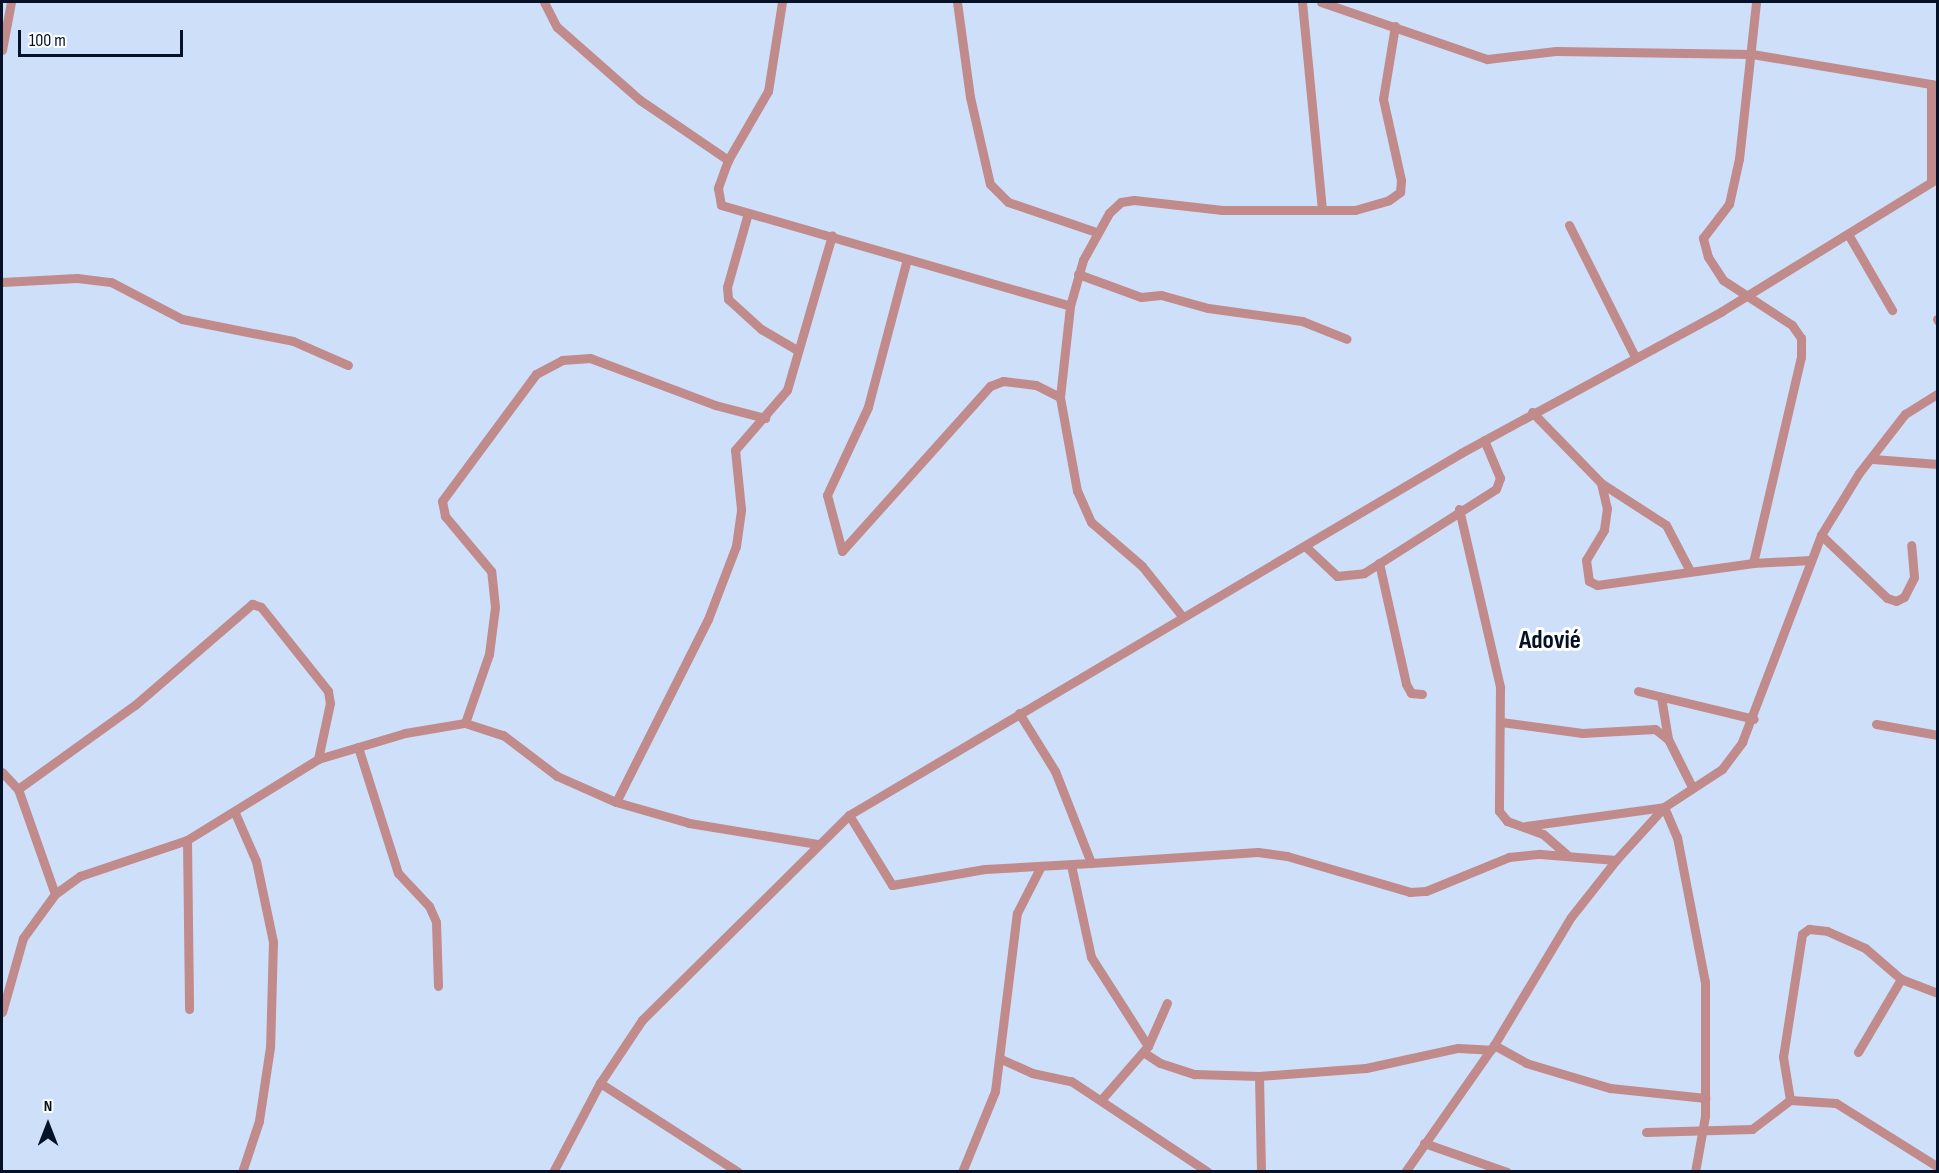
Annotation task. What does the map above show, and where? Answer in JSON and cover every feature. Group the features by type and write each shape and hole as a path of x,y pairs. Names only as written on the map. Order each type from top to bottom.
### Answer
{"street":[{"path":"2,50 12,16 11,2"},
{"path":"544,2 557,27 631,93 728,160"},
{"path":"782,2 768,91 728,160 718,197 721,205 832,235 1070,306"},
{"path":"957,2 970,96 990,184 1008,202 1096,232"},
{"path":"1302,2 1322,210"},
{"path":"553,1172 600,1083 642,1020 817,844 849,815 1182,616 1532,412 1744,297 1934,179 1934,85 1752,54 1556,51 1487,59 1395,26 1355,6 1321,2"},
{"path":"1753,563 1801,357 1801,338 1792,325 1744,297 1724,280 1708,257 1703,238 1729,204 1752,54 1756,2"},
{"path":"1182,616 1142,566 1091,522 1077,491 1060,397 1070,306 1078,274 1096,232 1121,202 1134,200 1184,209 1322,210 1372,207 1400,192 1383,99 1395,26"},
{"path":"748,213 727,287 728,299 761,329 797,350"},
{"path":"1569,225 1635,357"},
{"path":"1848,234 1892,310"},
{"path":"616,802 708,618 740,532 735,450 787,390 832,235"},
{"path":"907,259 868,406 827,495 842,551 990,386 1003,381 1036,386 1060,397"},
{"path":"1078,274 1141,297 1161,295 1208,308 1302,321 1347,339"},
{"path":"2,282 77,278 111,282 182,319 293,340 348,365"},
{"path":"465,723 489,654 495,607 490,571 445,516 442,501 536,374 562,360 590,358 715,405 765,418"},
{"path":"1405,1172 1492,1048 1571,917 1616,860 1664,807 1730,760 1754,719 1779,638 1821,535 1859,473 1873,459 1905,414 1938,393"},
{"path":"1532,412 1601,483 1666,525 1690,571"},
{"path":"1305,546 1337,576 1354,578 1459,508 1496,489 1500,478 1484,440"},
{"path":"1873,459 1938,465"},
{"path":"1601,483 1607,508 1604,530 1586,560 1589,581 1597,585 1753,563 1811,560"},
{"path":"1459,508 1500,687 1499,812 1507,821 1526,826 1567,855"},
{"path":"1821,535 1887,598 1896,601 1904,597 1914,577 1911,545"},
{"path":"1379,563 1406,684 1411,693 1422,694"},
{"path":"18,789 135,705 252,604 261,607 328,691 330,703 318,759"},
{"path":"1638,691 1754,719"},
{"path":"1661,697 1668,739 1692,787"},
{"path":"1019,713 1055,771 1091,863"},
{"path":"1501,722 1582,733 1655,729 1668,739"},
{"path":"2,1012 23,938 55,894 80,876 187,840 235,813 318,759 358,747 465,723 503,735 557,776 616,802 689,823 817,844"},
{"path":"1876,724 1938,735"},
{"path":"358,747 398,873 429,906 436,922 438,986"},
{"path":"2,772 18,789 55,894"},
{"path":"1526,826 1664,807"},
{"path":"1664,807 1677,837 1699,934 1705,982 1705,1098 1695,1172"},
{"path":"235,813 256,861 273,942 270,1047 259,1121 242,1172"},
{"path":"849,815 892,885 963,872 1258,852 1287,856 1410,892 1426,891 1509,857 1567,855 1616,860"},
{"path":"187,840 189,1009"},
{"path":"1071,865 1091,957 1146,1049 1160,1063 1194,1074 1259,1076 1366,1068 1458,1048 1492,1048 1526,1063 1610,1088 1705,1098"},
{"path":"962,1172 988,1116 1001,1059 1017,913 1041,866"},
{"path":"1790,1100 1783,1057 1802,934 1809,929 1827,931 1865,948 1901,979 1938,993"},
{"path":"1858,1052 1901,979"},
{"path":"1101,1100 1146,1049 1167,1003"},
{"path":"1001,1059 1032,1073 1071,1082 1208,1172"},
{"path":"1259,1076 1261,1172"},
{"path":"600,1083 738,1172"},
{"path":"1646,1132 1752,1129 1790,1100 1836,1103 1851,1109 1938,1167"},
{"path":"1424,1143 1507,1172"}],"district":[{"name":"Adovié","path":"1550,641"}]}
